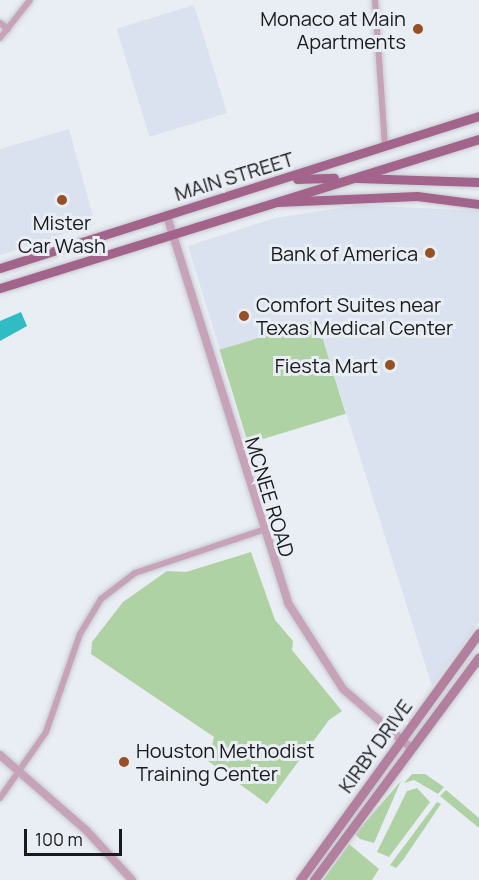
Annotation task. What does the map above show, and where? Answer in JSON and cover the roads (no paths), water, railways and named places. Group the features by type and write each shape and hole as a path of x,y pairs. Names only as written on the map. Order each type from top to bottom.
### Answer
{"main road":[{"name":"MAIN STREET","path":"0,268 479,116"},
{"name":"MAIN STREET","path":"0,288 172,237 343,178 479,139"},
{"path":"385,147 391,165"},
{"path":"286,179 418,177 479,182"},
{"path":"417,196 418,177"},
{"path":"274,202 417,196 479,204"},
{"name":"KIRBY DRIVE","path":"300,880 479,633"},
{"name":"KIRBY DRIVE","path":"314,880 410,747 479,657"},
{"path":"317,856 326,863"}],"street":[{"path":"0,38 30,0"},
{"path":"375,0 385,147"},
{"path":"0,22 8,29"},
{"name":"MCNEE ROAD","path":"167,216 263,530 288,603 315,652 343,689 410,747"},
{"path":"0,798 46,732 80,634 101,599 135,573 263,530"},
{"path":"0,755 132,880"}],"water":[{"path":"21,312 27,326 0,341 0,321"}],"place":[{"name":"Monaco at Main Apartments","path":"418,29"},
{"name":"Mister Car Wash","path":"62,200"},
{"name":"Bank of America","path":"430,253"},
{"name":"Comfort Suites near Texas Medical Center","path":"244,316"},
{"name":"Fiesta Mart","path":"390,365"},
{"name":"Houston Methodist Training Center","path":"124,762"}]}
